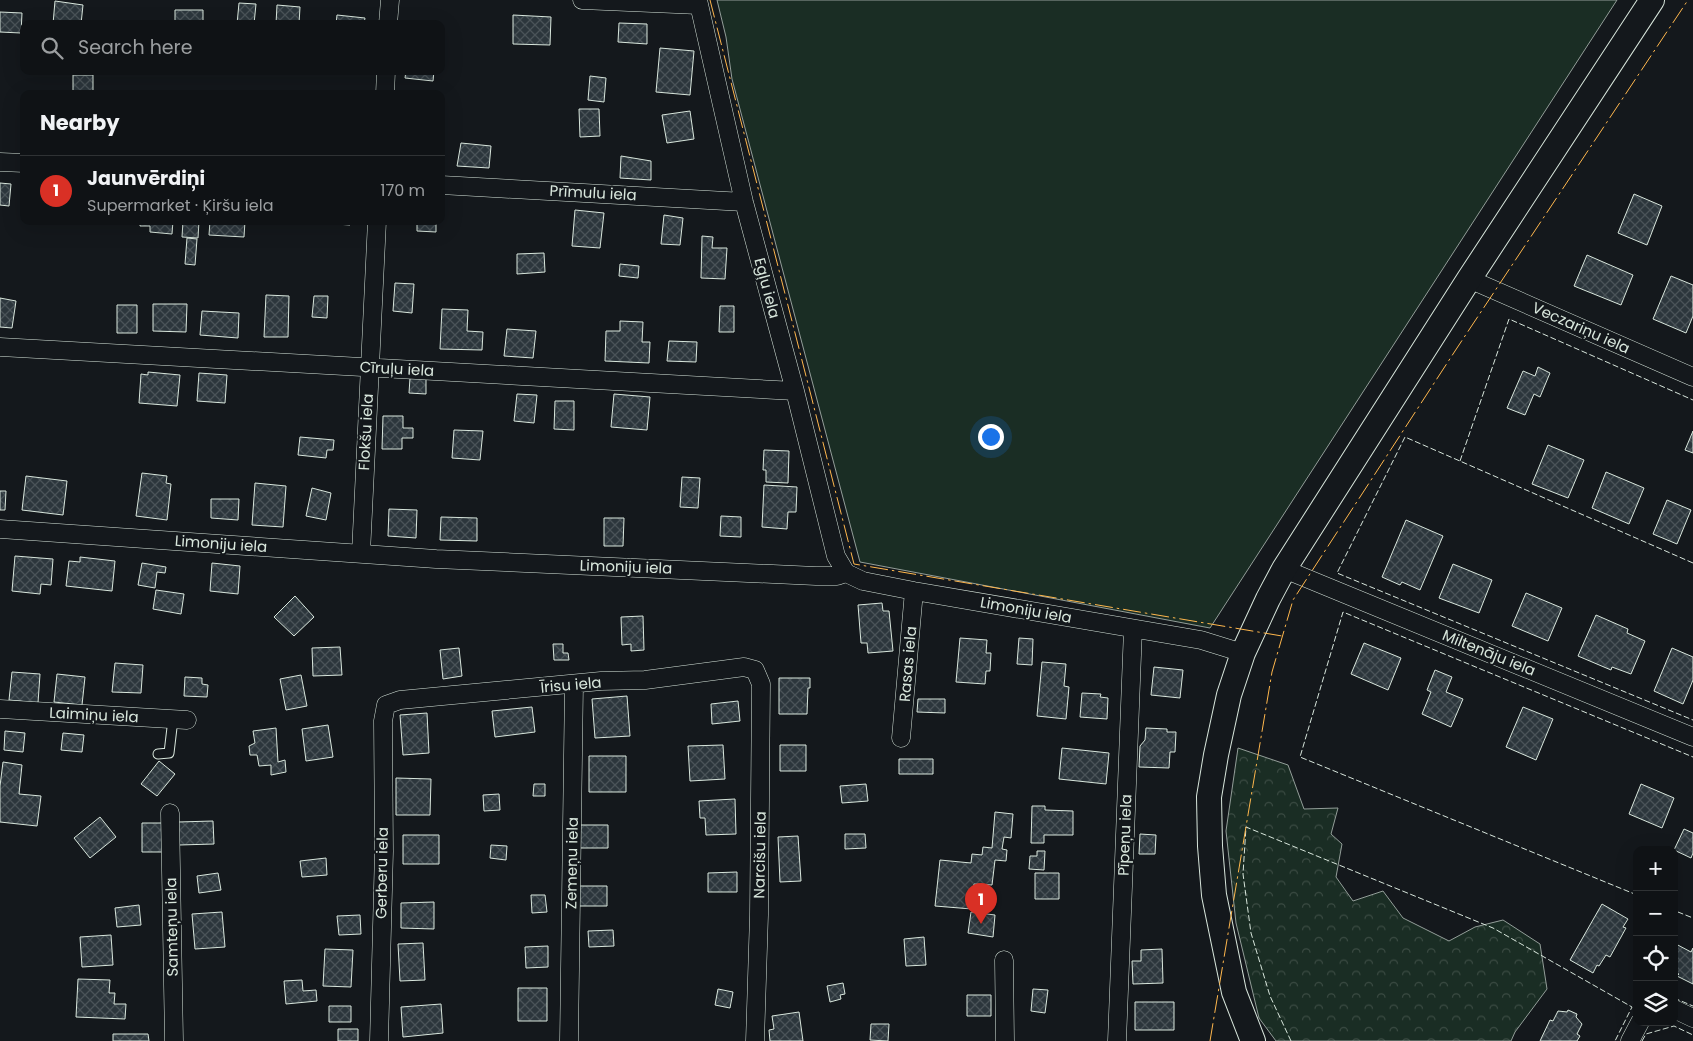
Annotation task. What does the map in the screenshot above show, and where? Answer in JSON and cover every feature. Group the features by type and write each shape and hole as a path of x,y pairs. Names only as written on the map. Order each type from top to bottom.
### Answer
{"main road":[{"path":"1253,1041 1234,992 1214,896 1210,836 1209,797 1216,755 1229,695 1243,654 1268,599 1284,570 1469,280 1652,0"}],"street":[{"path":"388,20 390,0"},
{"path":"582,0 698,2"},
{"name":"Egļu iela","path":"698,2 744,202 795,391 836,556 846,573"},
{"path":"385,90 386,75"},
{"path":"0,162 20,163"},
{"name":"Prīmulu iela","path":"445,184 744,202"},
{"name":"Flokšu iela","path":"361,553 377,225"},
{"name":"Veczariņu iela","path":"1469,280 1693,377"},
{"name":"Cīruļu iela","path":"0,347 795,391"},
{"name":"Limoniju iela","path":"0,529 436,559 816,576 837,576 846,573 863,581 1202,640 1243,654"},
{"name":"Miltenāju iela","path":"1284,570 1693,737"},
{"name":"Rasas iela","path":"901,738 914,590"},
{"name":"Pīpeņu iela","path":"1117,1041 1133,629"},
{"name":"Īrisu iela","path":"386,705 400,700 574,684 645,680 744,667 756,670"},
{"name":"Narcišu iela","path":"756,670 761,684 756,1041"},
{"name":"Zemeņu iela","path":"569,1041 574,684"},
{"name":"Gerberu iela","path":"379,1041 384,851 383,721 386,705"},
{"name":"Laimiņu iela","path":"0,709 180,719"},
{"name":"Samteņu iela","path":"170,813 174,1041"},
{"path":"1004,960 1005,1041"},
{"path":"1678,1011 1693,1018"},
{"path":"1630,1041 1638,1026"}],"lane":[{"path":"158,754 169,753 180,719"}],"green space":[{"path":"717,0 1617,0 1210,628 860,562 732,79 726,37"},
{"path":"1238,748 1288,765 1304,809 1338,808 1331,834 1342,844 1336,877 1353,901 1383,891 1403,918 1449,941 1475,927 1503,920 1540,944 1547,989 1515,1032 1511,1041 1276,1041 1259,1018 1236,923 1226,831"}],"building":[{"path":"55,1 83,5 81,20 53,20"},
{"path":"239,3 256,4 254,20 237,20"},
{"path":"277,5 300,7 299,20 276,20"},
{"path":"175,10 203,10 203,20 175,20"},
{"path":"0,12 22,13 20,33 0,32"},
{"path":"337,15 365,18 365,20 336,20"},
{"path":"513,15 551,17 550,45 513,44"},
{"path":"619,23 647,24 647,44 618,42"},
{"path":"660,48 694,51 690,95 656,92"},
{"path":"73,75 93,75 93,90 73,90"},
{"path":"405,75 434,75 433,81 405,78"},
{"path":"590,76 606,78 604,102 588,100"},
{"path":"579,109 599,109 600,136 580,137"},
{"path":"690,111 694,139 667,143 662,115"},
{"path":"461,143 491,146 489,168 457,166"},
{"path":"621,156 651,161 651,180 620,178"},
{"path":"0,183 11,184 9,206 0,205"},
{"path":"1634,194 1662,206 1647,245 1618,233"},
{"path":"575,210 604,213 600,248 572,246"},
{"path":"664,215 683,218 680,245 661,244"},
{"path":"173,225 172,234 150,232 150,226 140,226"},
{"path":"183,225 199,225 198,238 182,237"},
{"path":"210,225 245,225 244,237 209,235"},
{"path":"417,225 436,225 436,232 417,231"},
{"path":"702,236 713,237 712,248 727,248 725,279 701,278"},
{"path":"187,238 197,239 195,265 185,264"},
{"path":"544,253 545,272 517,274 517,254"},
{"path":"1587,255 1633,275 1621,305 1574,286"},
{"path":"620,264 639,266 638,278 619,276"},
{"path":"1671,276 1693,285 1693,316 1686,333 1653,319"},
{"path":"395,283 414,284 412,313 393,311"},
{"path":"266,295 289,296 288,337 264,337"},
{"path":"314,296 328,296 327,318 312,317"},
{"path":"0,298 16,301 12,328 0,327"},
{"path":"153,304 187,304 186,332 153,331"},
{"path":"117,305 137,305 137,333 117,333"},
{"path":"720,306 734,306 734,332 719,332"},
{"path":"442,309 468,310 467,331 483,332 482,350 440,349"},
{"path":"202,311 239,313 238,338 200,335"},
{"path":"620,321 643,322 642,342 650,342 649,363 605,361 606,331 620,331"},
{"path":"507,329 536,331 533,358 504,356"},
{"path":"669,341 697,342 696,362 667,361"},
{"path":"1538,367 1550,373 1540,397 1534,394 1525,415 1507,408 1523,371 1535,376"},
{"path":"148,372 180,375 177,406 139,403 141,374 148,375"},
{"path":"199,373 227,375 225,403 197,401"},
{"path":"410,378 426,379 426,394 409,393"},
{"path":"517,394 537,395 534,423 514,421"},
{"path":"614,394 650,397 647,430 611,427"},
{"path":"555,401 574,401 574,430 554,429"},
{"path":"383,416 403,416 403,428 413,428 413,438 402,438 402,449 382,449"},
{"path":"454,430 483,431 480,460 452,458"},
{"path":"1693,431 1693,453 1685,450"},
{"path":"300,437 334,440 333,450 327,450 326,458 298,455"},
{"path":"1548,445 1584,460 1568,498 1532,484"},
{"path":"764,450 789,451 788,483 766,482 766,470 763,470"},
{"path":"1606,472 1644,488 1629,524 1592,508"},
{"path":"142,473 167,476 166,483 171,484 167,520 136,516"},
{"path":"26,476 67,481 63,515 22,510"},
{"path":"682,477 700,478 698,508 680,507"},
{"path":"255,483 286,486 283,527 252,525"},
{"path":"764,485 797,487 796,512 788,512 787,529 762,527"},
{"path":"312,488 331,493 326,520 306,516"},
{"path":"0,491 6,491 5,510 0,510"},
{"path":"211,499 239,499 238,520 211,518"},
{"path":"1667,500 1691,510 1677,544 1653,534"},
{"path":"389,509 417,510 416,538 388,536"},
{"path":"721,516 741,517 741,537 720,536"},
{"path":"441,517 477,518 477,541 440,540"},
{"path":"604,518 624,518 623,546 604,546"},
{"path":"1406,520 1443,536 1420,590 1402,582 1400,585 1382,577"},
{"path":"15,556 53,559 51,585 41,584 40,594 12,591"},
{"path":"80,557 115,561 112,591 66,586 69,561 80,562"},
{"path":"142,563 166,567 165,573 157,572 155,588 138,585"},
{"path":"212,563 240,566 238,594 210,591"},
{"path":"1453,564 1492,580 1479,613 1439,598"},
{"path":"156,590 184,594 181,614 153,609"},
{"path":"1526,593 1562,608 1548,641 1512,626"},
{"path":"295,596 314,617 294,636 274,617"},
{"path":"882,603 883,611 889,611 893,651 868,653 867,643 861,643 858,605"},
{"path":"1596,615 1628,629 1627,633 1645,641 1631,674 1612,667 1611,670 1578,656"},
{"path":"643,616 644,650 631,651 631,644 622,645 621,617"},
{"path":"960,638 987,640 986,653 991,653 990,671 986,671 985,684 956,682"},
{"path":"1019,638 1033,639 1032,665 1017,664"},
{"path":"1364,643 1401,658 1388,690 1351,674"},
{"path":"553,644 563,644 563,653 568,653 569,660 554,660"},
{"path":"340,647 342,675 313,676 312,648"},
{"path":"459,648 462,676 443,679 440,650"},
{"path":"1672,648 1693,657 1693,680 1683,704 1654,691"},
{"path":"1042,662 1066,664 1064,686 1069,687 1066,719 1037,716"},
{"path":"115,663 143,665 141,693 112,692"},
{"path":"1154,667 1183,670 1180,698 1151,695"},
{"path":"1435,670 1452,677 1446,692 1463,699 1451,727 1422,714 1431,692 1427,690"},
{"path":"12,672 40,674 38,703 9,700"},
{"path":"57,674 85,677 82,705 54,702"},
{"path":"301,675 307,706 286,710 280,679"},
{"path":"185,677 202,678 202,684 208,685 207,697 184,696"},
{"path":"779,678 810,678 807,714 779,714"},
{"path":"1082,693 1101,694 1100,697 1108,698 1107,719 1080,717"},
{"path":"627,696 630,736 595,738 592,699"},
{"path":"918,699 945,699 945,713 917,712"},
{"path":"738,701 740,721 712,724 711,704"},
{"path":"532,707 535,732 495,737 492,711"},
{"path":"1523,707 1553,719 1536,760 1506,747"},
{"path":"427,713 429,753 403,755 400,715"},
{"path":"328,725 333,757 306,761 302,729"},
{"path":"276,728 278,762 285,760 286,772 271,775 271,765 259,766 257,755 250,755 249,746 255,743 253,731"},
{"path":"1146,728 1167,729 1167,732 1176,732 1175,752 1170,752 1169,768 1139,767 1140,746 1145,740"},
{"path":"5,731 25,733 23,752 4,750"},
{"path":"63,733 84,735 82,752 61,750"},
{"path":"723,745 725,779 690,781 688,746"},
{"path":"780,745 806,745 806,771 780,771"},
{"path":"1062,748 1109,753 1106,784 1059,779"},
{"path":"589,756 626,756 626,792 589,792"},
{"path":"899,759 933,759 933,774 899,774"},
{"path":"159,761 175,774 157,796 141,784"},
{"path":"3,762 22,765 19,794 41,796 37,826 0,822 0,786"},
{"path":"396,778 431,779 430,815 396,815"},
{"path":"534,784 545,784 545,796 533,796"},
{"path":"866,784 868,801 842,803 840,786"},
{"path":"1641,784 1674,798 1662,828 1629,814"},
{"path":"499,794 500,810 484,811 483,795"},
{"path":"735,799 736,834 706,835 705,818 700,818 699,801"},
{"path":"1032,806 1045,806 1045,810 1073,811 1073,835 1044,835 1044,843 1031,843"},
{"path":"995,812 1013,814 1011,838 1004,837 1002,849 1007,850 1006,861 995,860 992,885 974,884 972,909 935,906 940,860 971,863 972,854 982,855 983,847 992,848"},
{"path":"100,817 116,837 90,858 74,838"},
{"path":"213,821 214,844 179,845 178,822"},
{"path":"142,823 162,823 163,852 142,852"},
{"path":"580,825 608,825 608,848 580,848"},
{"path":"1684,829 1693,833 1693,853 1691,858 1678,852 1678,846 1676,846"},
{"path":"845,834 865,834 866,848 845,849"},
{"path":"1140,834 1156,835 1155,854 1139,854"},
{"path":"403,835 439,835 439,864 403,864"},
{"path":"798,836 801,881 780,882 778,837"},
{"path":"491,845 507,846 506,860 490,858"},
{"path":"1037,851 1045,851 1044,870 1029,869 1030,856 1037,856"},
{"path":"326,858 327,875 302,877 300,861"},
{"path":"737,872 737,892 708,892 708,873"},
{"path":"218,873 221,890 199,893 197,876"},
{"path":"1035,873 1059,873 1059,899 1035,899"},
{"path":"579,886 607,886 607,906 579,906"},
{"path":"531,895 545,895 547,912 532,913"},
{"path":"434,902 434,929 401,928 401,903"},
{"path":"1602,904 1628,919 1623,927 1626,928 1610,957 1606,955 1593,973 1570,960"},
{"path":"139,905 141,925 117,927 115,908"},
{"path":"222,912 225,947 195,949 192,914"},
{"path":"971,912 995,915 993,937 968,933"},
{"path":"360,915 361,934 339,935 337,916"},
{"path":"613,930 614,946 589,947 588,931"},
{"path":"111,935 113,965 82,967 80,937"},
{"path":"924,937 926,965 906,966 904,939"},
{"path":"423,943 425,980 400,981 398,944"},
{"path":"1678,945 1691,952 1693,948 1693,984 1678,976"},
{"path":"548,946 548,967 526,968 525,947"},
{"path":"325,949 353,950 351,987 323,986"},
{"path":"1162,949 1163,983 1133,984 1132,961 1141,961 1141,950"},
{"path":"78,979 110,980 109,993 115,993 114,1004 126,1004 125,1019 76,1017"},
{"path":"302,980 303,991 316,990 317,1001 286,1004 284,981"},
{"path":"843,983 845,994 840,995 841,999 830,1002 827,986"},
{"path":"518,988 547,988 547,1021 518,1021"},
{"path":"718,989 733,992 730,1008 715,1005"},
{"path":"1033,989 1048,990 1045,1013 1031,1011"},
{"path":"967,995 991,995 991,1016 967,1016"},
{"path":"1135,1002 1174,1002 1174,1030 1135,1030"},
{"path":"441,1004 443,1033 403,1037 401,1007"},
{"path":"329,1006 351,1006 351,1022 329,1022"},
{"path":"1568,1010 1577,1014 1576,1017 1582,1024 1577,1034 1580,1036 1577,1041 1540,1041 1550,1020 1553,1021 1558,1011 1567,1012"},
{"path":"799,1012 803,1041 770,1041 769,1030 774,1029 772,1016"},
{"path":"871,1024 889,1024 888,1041 870,1040"},
{"path":"338,1029 358,1029 358,1041 338,1041"},
{"path":"113,1034 148,1034 149,1041 113,1041"}],"fence":[{"path":"1460,461 1509,319 1693,400"},
{"path":"1693,563 1405,437 1337,573 1693,720"},
{"path":"1633,893 1300,757 1343,612 1693,757"},
{"path":"1291,1041 1270,996 1251,933 1243,874 1246,827 1493,928 1632,1007 1615,1041"},
{"path":"1678,912 1693,918"},
{"path":"1678,1000 1693,1006"},
{"path":"1642,1041 1646,1034 1674,1026 1693,1035"}],"power":[{"path":"710,0 854,564 1282,636"},
{"path":"1210,1041 1272,672 1293,600 1455,351 1688,0"}],"place":[{"name":"Jaunvērdiņi","path":"981,924"}]}
